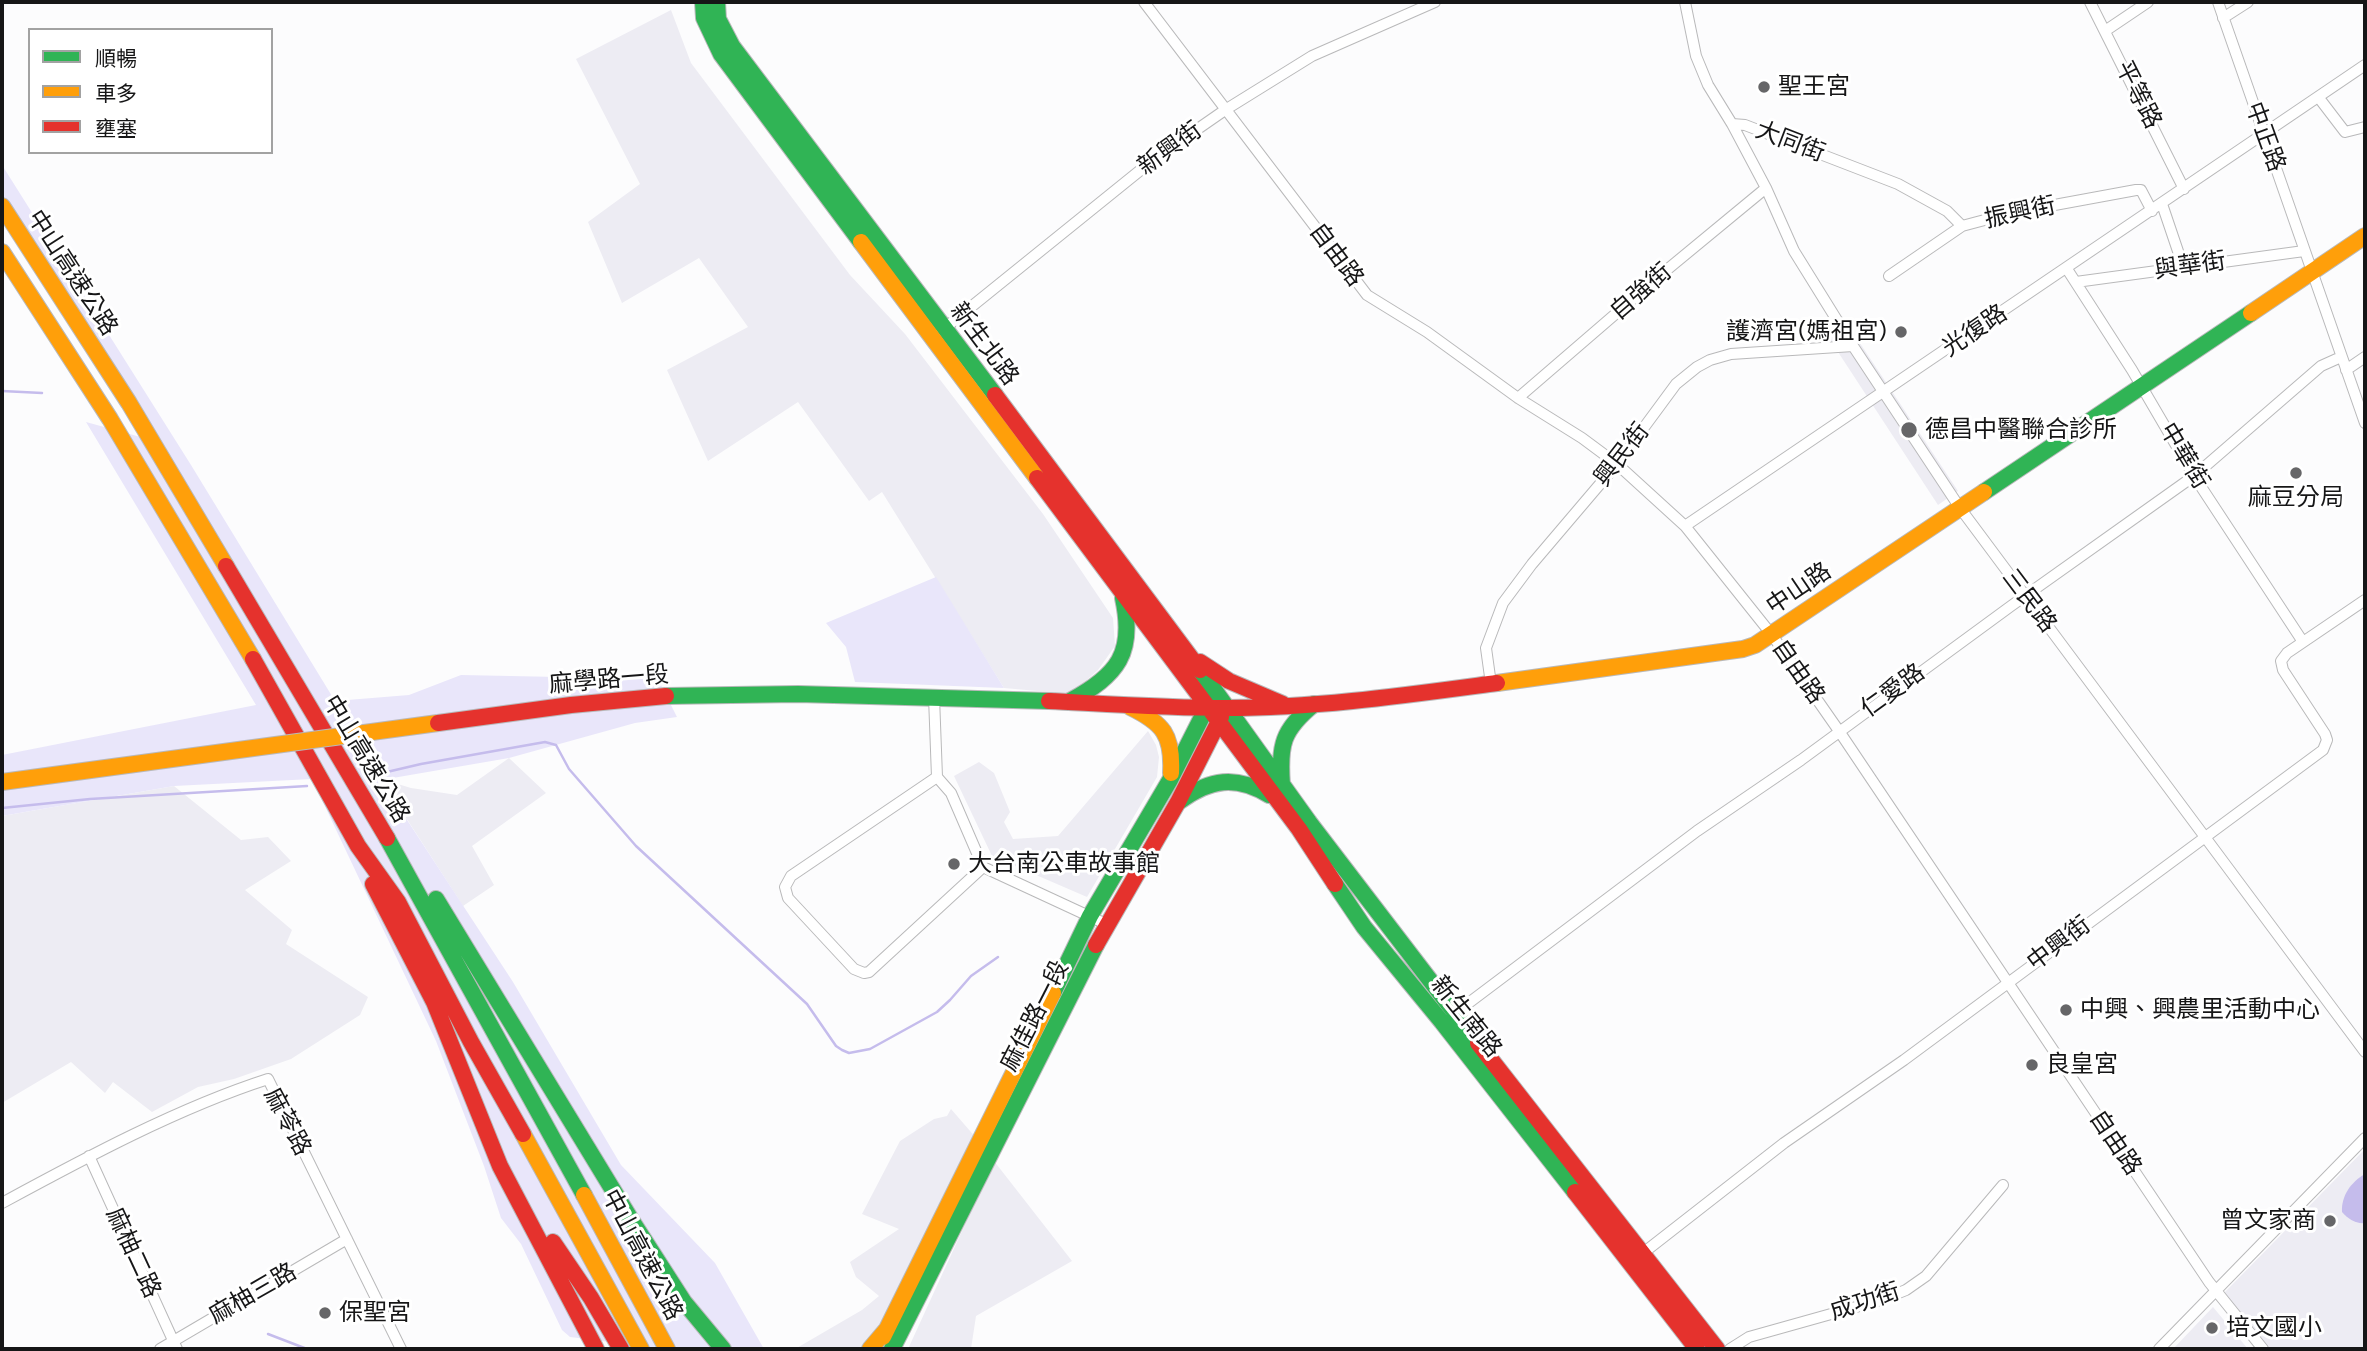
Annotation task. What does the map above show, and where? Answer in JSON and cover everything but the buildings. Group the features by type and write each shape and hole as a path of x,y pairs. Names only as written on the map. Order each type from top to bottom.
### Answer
{"main road":[{"name":"新生北路","path":"703,2 704,18 720,54 1184,648 1222,715"},
{"name":"新生北路","path":"718,2 718,19 732,46 1207,707"},
{"name":"中山高速公路","path":"2,206 129,403 381,828 509,1056 667,1349"},
{"name":"中山路","path":"1222,715 1288,706 1377,699 1743,649 1755,645 2365,236"},
{"name":"中山高速公路","path":"2,252 110,419 275,696 358,846 398,902 471,1042 641,1349"},
{"path":"1069,702 1092,691 1112,674 1125,656 1129,639 1128,616 1120,589"},
{"path":"1184,648 1221,677 1288,706"},
{"name":"麻學路一段","path":"2,782 571,705 666,696 798,694 1207,707"},
{"path":"1178,802 1200,787 1236,782 1279,792 1283,737 1290,724 1314,704"},
{"path":"1125,705 1149,715 1166,731 1172,758 1170,780"},
{"name":"新生南路","path":"1207,707 1222,715 1449,1018 1636,1258 1717,1349"},
{"name":"麻佳路一段","path":"877,1349 1090,916 1170,780 1207,707"},
{"name":"麻佳路一段","path":"892,1349 1106,924 1178,802 1222,715"},
{"path":"381,828 414,865 456,929 550,1088 712,1349"},
{"path":"358,846 375,889 434,1002 500,1166 596,1349"},
{"path":"500,1166 591,1298 621,1349"},
{"name":"新生南路","path":"1636,1258 1697,1349"},
{"path":"684,1302 723,1349"},
{"path":"870,1349 887,1329"}],"street":[{"name":"自由路","path":"1144,2 1367,295 1427,332 1518,398 1582,438 1617,464 1685,526 1772,635 2216,1291 2263,1349"},
{"name":"新興街","path":"938,333 1153,160 1225,110 1312,56 1435,2"},
{"name":"大同街","path":"1685,2 1702,73 1732,124 1745,125 1898,184 1947,211 1962,226"},
{"name":"平等路","path":"2090,2 2184,189"},
{"path":"2105,32 2148,2"},
{"name":"中正路","path":"2218,2 2365,423"},
{"path":"2223,18 2248,2"},
{"name":"光復路","path":"1685,526 2365,65"},
{"path":"2319,98 2345,132 2365,127"},
{"name":"三民路","path":"1732,124 1766,188 1794,251 1960,508 2365,1052"},
{"name":"自強街","path":"1518,398 1766,188"},
{"name":"振興街","path":"1889,276 1962,226 2011,213 2136,190 2141,190 2157,208"},
{"path":"2157,208 2183,266"},
{"name":"與華街","path":"2076,282 2304,251"},
{"name":"中華街","path":"2067,269 2141,385 2194,476 2303,642"},
{"name":"興民街","path":"1491,684 1486,648 1503,603 1532,564 1617,464 1676,384 1697,367 1731,354 1853,346"},
{"name":"仁愛路","path":"1449,1018 1696,831 1801,760 2194,476 2321,366 2341,357"},
{"path":"2346,370 2365,357"},
{"name":"中興街","path":"1636,1258 1784,1143 1904,1060 2326,746 2325,734 2281,665 2283,657 2365,600"},
{"path":"934,697 937,777 951,793 983,867 1106,924"},
{"path":"937,777 791,876 785,887 788,898 855,969 864,973 870,972 983,867"},
{"name":"麻苓路","path":"2,1203 89,1156 235,1090 268,1079 401,1349"},
{"path":"2159,1349 2365,1139"},
{"name":"麻柚二路","path":"89,1156 175,1345"},
{"name":"成功街","path":"1730,1349 1749,1337 1881,1300 1906,1290 1926,1276 2003,1185"},
{"name":"麻柚三路","path":"160,1349 175,1345 347,1239"}],"shaded area":[{"path":"671,10 691,63 850,275 905,334 1043,514 1113,618 1115,646 1098,670 1071,694 1004,688 882,492 869,501 798,402 708,461 667,370 748,327 699,258 622,303 588,222 640,184 576,59"},
{"path":"2,165 191,465 335,701 409,695 461,675 658,679 677,717 635,723 509,758 381,780 513,982 621,1165 715,1263 764,1349 666,1349 570,1337 562,1330 521,1244 501,1218 436,1041 312,779 174,786 2,816 2,755 256,705 86,422 155,441 2,196"},
{"path":"1842,316 1958,491 1938,505 1823,329"},
{"path":"936,577 1004,688 855,682 846,647 826,623"},
{"path":"1148,731 1159,757 1157,777 1087,897 992,856 954,776 979,762 994,773 1010,812 1004,822 1013,839 1058,836"},
{"path":"509,758 546,793 472,846 494,885 463,906 381,779 411,788 457,795"},
{"path":"174,786 241,840 268,837 291,861 245,890 292,930 286,944 368,997 360,1015 291,1059 234,1079 198,1087 152,1112 113,1082 105,1093 71,1062 2,1103 2,816"},
{"path":"951,1109 977,1139 869,1345 865,1349 795,1349 862,1310 879,1296 856,1277 850,1262 899,1229 862,1214 900,1141 934,1119 947,1116"},
{"name":"曾文家商","path":"2365,1149 2365,1349 2270,1349 2224,1293"},
{"path":"994,1161 1072,1261 976,1316 971,1349 908,1349"},
{"path":"2365,1174 2365,1223 2362,1223 2347,1217 2342,1212 2342,1206 2348,1190"},
{"name":"培文國小","path":"2213,1307 2248,1349 2173,1349"}],"waterway":[{"path":"2,391 42,393"},
{"path":"374,775 545,742 556,745 569,769 636,846 807,1004 836,1046 849,1053 870,1049 937,1012 971,976 998,957"},
{"path":"2,808 90,799 307,786"},
{"path":"268,1334 307,1349"}],"traffic: fast":[{"path":"703,2 704,18 721,54 861,242"},
{"path":"717,2 718,19 732,46 995,395"},
{"path":"1984,492 2251,313"},
{"path":"1070,701 1100,682 1119,660 1127,634 1123,598"},
{"path":"1200,670 1309,822 1478,1043"},
{"path":"666,696 798,694 1049,701"},
{"path":"1282,785 1281,759 1285,739 1295,722 1314,704"},
{"path":"1053,993 1090,916 1170,780 1207,707"},
{"path":"1180,801 1202,788 1223,782 1245,784 1269,795"},
{"path":"387,838 584,1195"},
{"path":"1335,884 1364,927 1575,1192"},
{"path":"436,899 630,1218 684,1302 723,1349"},
{"path":"892,1349 1096,945"}],"traffic: slow":[{"path":"2,206 129,403 226,566"},
{"path":"2251,313 2365,236"},
{"path":"861,242 1037,478"},
{"path":"2,252 110,419 253,659"},
{"path":"1497,683 1743,649 1755,645 1984,492"},
{"path":"1130,707 1151,719 1164,732 1170,749 1171,773"},
{"path":"2,782 438,723"},
{"path":"883,1337 1053,993"},
{"path":"523,1134 641,1349"},
{"path":"584,1195 667,1349"},
{"path":"870,1349 887,1329"}],"traffic: jam":[{"path":"995,395 1200,670"},
{"path":"1037,478 1299,829 1335,884"},
{"path":"226,566 387,838"},
{"path":"253,659 358,846 398,902 471,1042 523,1134"},
{"path":"1200,662 1229,681 1283,704"},
{"path":"1049,701 1226,708 1294,706 1497,683"},
{"path":"438,723 571,705 666,696"},
{"path":"1096,945 1178,802 1221,717"},
{"path":"373,884 434,1002 500,1166 596,1349"},
{"path":"1478,1043 1717,1349"},
{"path":"1575,1192 1697,1349"},
{"path":"553,1242 621,1349"}],"place":[{"name":"聖王宮","path":"1764,87"},
{"name":"護濟宮(媽祖宮)","path":"1901,332"},
{"name":"德昌中醫聯合診所","path":"1909,430"},
{"name":"麻豆分局","path":"2296,473"},
{"name":"大台南公車故事館","path":"954,864"},
{"name":"中興、興農里活動中心","path":"2066,1010"},
{"name":"良皇宮","path":"2032,1065"},
{"name":"曾文家商","path":"2330,1221"},
{"name":"保聖宮","path":"325,1313"},
{"name":"培文國小","path":"2212,1328"}]}
